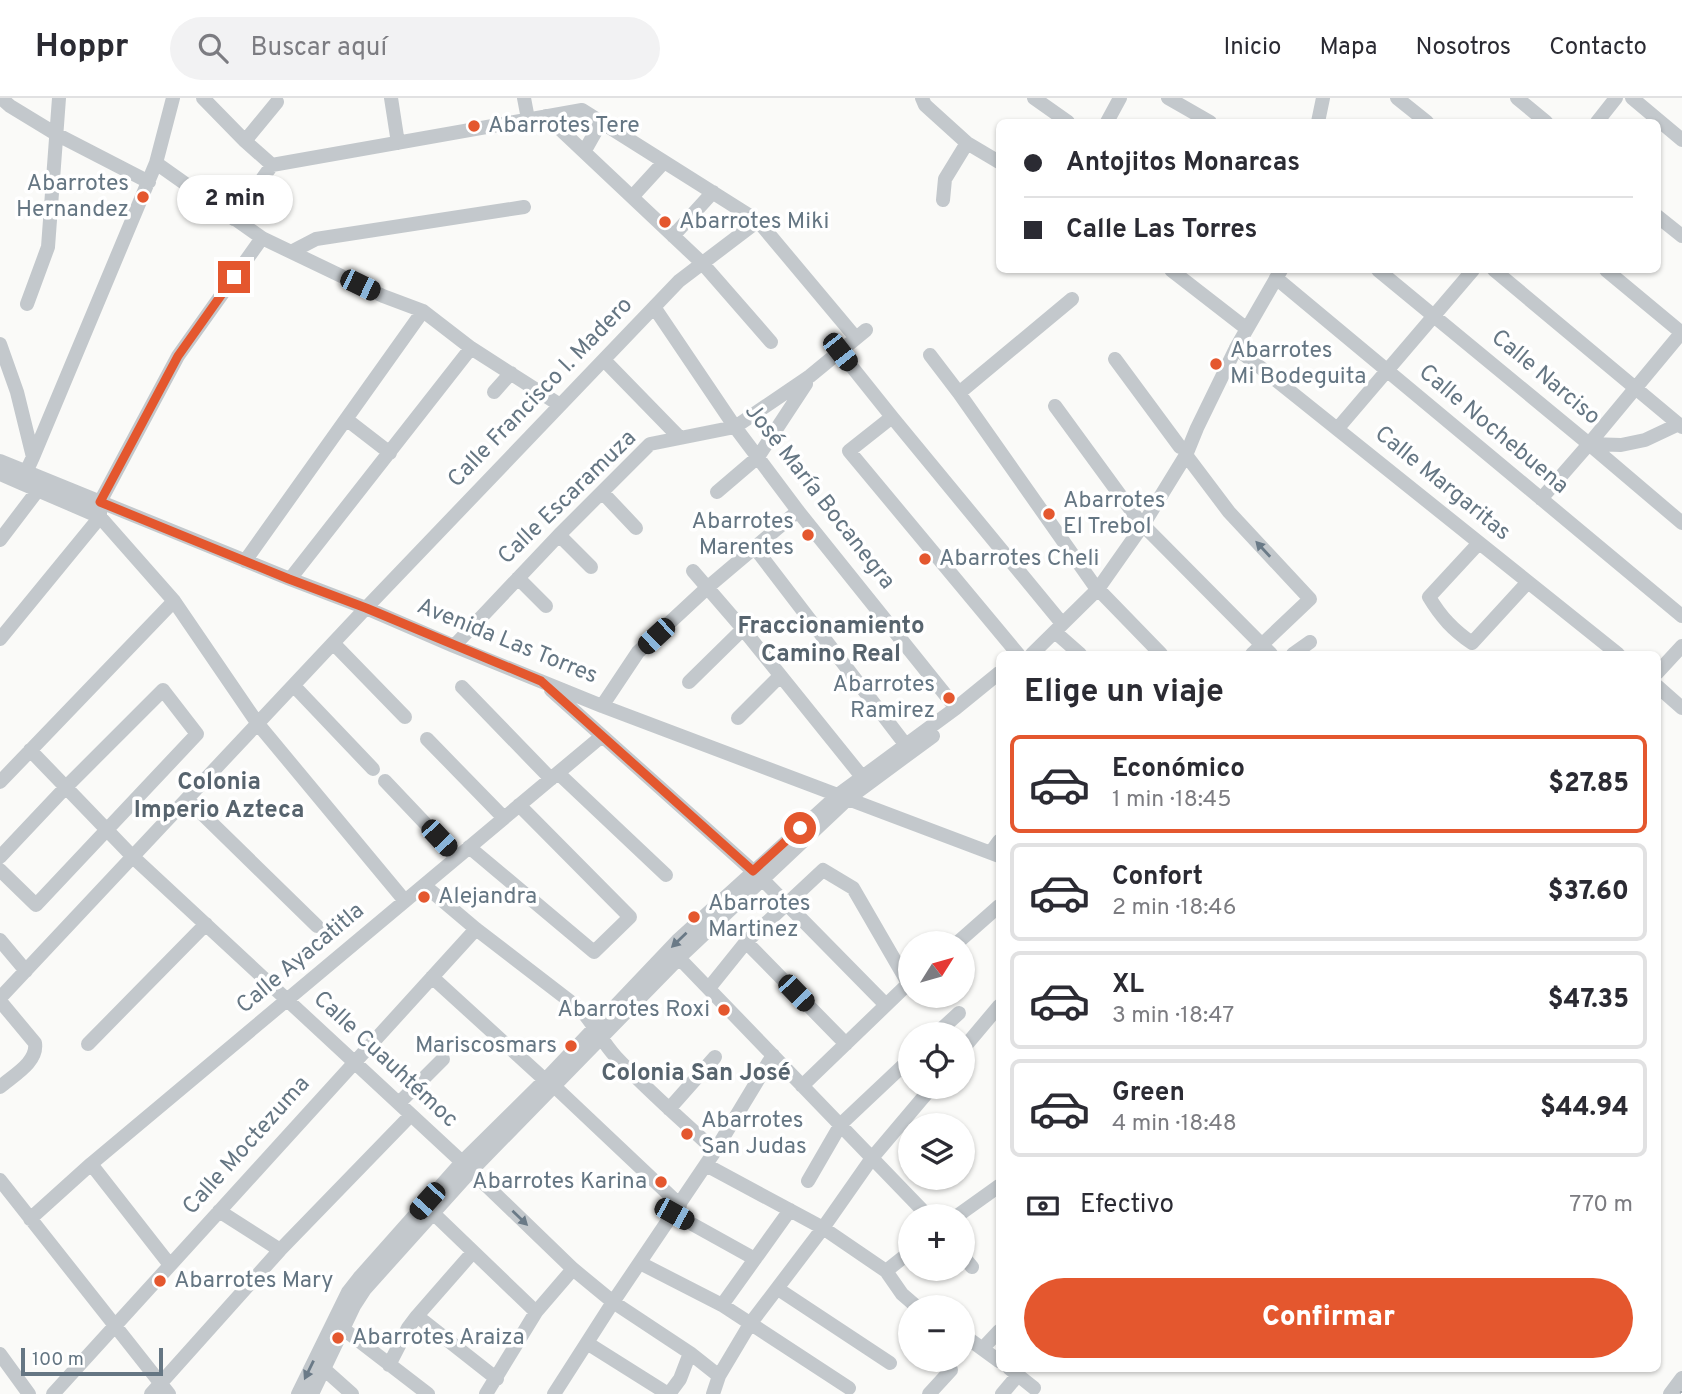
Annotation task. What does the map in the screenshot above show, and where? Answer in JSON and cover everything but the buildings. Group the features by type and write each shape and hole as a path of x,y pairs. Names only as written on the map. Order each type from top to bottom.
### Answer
{"street":[{"path":"27,304 48,247 59,98"},
{"path":"173,98 149,182 24,477 38,490 100,509 174,601 258,724 405,901"},
{"path":"203,98 245,142 272,165"},
{"path":"391,98 398,143"},
{"path":"524,98 528,120"},
{"path":"922,98 925,105 967,143 996,160"},
{"path":"1034,98 1064,119"},
{"path":"1109,119 1121,98"},
{"path":"1168,98 1204,119"},
{"path":"1319,119 1324,98"},
{"path":"1398,98 1423,119"},
{"path":"1517,98 1542,119"},
{"path":"1599,119 1616,98"},
{"path":"1632,98 1657,119"},
{"path":"9,101 56,134 149,182"},
{"path":"245,142 277,102"},
{"path":"234,219 272,165 582,110 758,220"},
{"path":"546,116 703,264 771,342"},
{"path":"584,152 601,122"},
{"path":"1661,122 1682,140"},
{"path":"943,200 945,179 967,143"},
{"path":"632,197 664,162"},
{"path":"156,163 262,237 383,296 423,311 471,348 560,405"},
{"path":"673,236 713,192"},
{"path":"291,252 316,239 524,207"},
{"path":"1661,218 1682,236"},
{"name":"Calle Francisco I. Madero","path":"0,1000 366,608 679,281 758,220"},
{"name":"Calle Escaramuza","path":"454,646 650,444 735,427 810,376 861,334 758,220"},
{"path":"0,639 100,509 178,356 262,237"},
{"path":"1175,273 1247,329"},
{"name":"Calle Narciso","path":"1382,273 1682,523"},
{"path":"1338,428 1470,273"},
{"path":"1498,273 1680,426 1645,440 1620,445 1589,444"},
{"path":"1541,499 1682,332 1610,273"},
{"path":"1035,651 1096,587 1141,523 1197,428 1236,348 1278,274"},
{"name":"Calle Nochebuena","path":"1278,274 1386,370 1682,616"},
{"path":"959,393 1072,299"},
{"name":"José María Bocanegra","path":"654,307 735,427 798,511 956,708"},
{"path":"245,561 423,311"},
{"path":"0,344 17,392 33,457"},
{"path":"289,579 471,348"},
{"name":"Calle Margaritas","path":"1236,348 1614,651"},
{"path":"840,352 1078,651"},
{"path":"930,355 1096,587 1158,651"},
{"path":"1055,406 1141,523 1262,651 1310,599 1229,512 1115,359"},
{"path":"604,360 680,438"},
{"path":"494,392 511,373"},
{"path":"717,492 758,457 810,376"},
{"path":"892,417 849,451 1018,651"},
{"path":"346,419 390,453"},
{"name":"Avenida Las Torres","path":"2,468 100,509 366,608 601,706 996,850"},
{"path":"0,540 38,490"},
{"path":"602,492 636,528"},
{"path":"601,706 638,652 708,587 798,511"},
{"path":"559,535 591,567"},
{"path":"1478,544 1429,597 1440,616 1456,632 1472,643 1527,583"},
{"path":"755,548 905,744"},
{"path":"693,571 865,780"},
{"path":"518,578 546,606"},
{"path":"0,782 174,601"},
{"path":"1025,651 1058,627"},
{"path":"689,682 743,629"},
{"path":"1297,651 1310,642"},
{"path":"334,644 405,717"},
{"path":"1661,670 1680,653"},
{"path":"865,780 905,744 996,675"},
{"path":"738,718 780,676"},
{"path":"541,681 757,875 886,1005"},
{"path":"598,1033 677,941 757,875 843,796 961,714 996,685"},
{"path":"294,686 373,769"},
{"path":"462,687 554,776 666,875"},
{"path":"0,857 163,690 197,734 36,905 0,870"},
{"path":"1661,690 1682,708"},
{"name":"Calle Ayacatitla","path":"30,1219 91,1164 602,736"},
{"path":"427,740 504,818"},
{"name":"Calle Cuauhtémoc","path":"30,750 133,857 288,999 573,1269 613,1302 690,1353 719,1376"},
{"path":"385,781 457,857"},
{"path":"187,799 317,926"},
{"path":"469,847 594,952 629,917 519,806"},
{"path":"709,988 746,942 823,870 853,888 898,964"},
{"path":"312,1394 324,1369 348,1292 359,1278 598,1033 679,958 757,875"},
{"path":"424,885 580,1009 617,1058 715,1151"},
{"path":"971,931 996,909"},
{"path":"88,1044 206,924"},
{"name":"Calle Moctezuma","path":"61,1392 115,1326 476,929"},
{"path":"0,940 26,971"},
{"path":"746,942 846,1044"},
{"path":"679,958 916,1204"},
{"path":"432,977 549,1083 677,1210 755,1259"},
{"path":"802,1087 898,993"},
{"path":"0,1000 35,1042 37,1051 32,1060 0,1087"},
{"path":"949,1022 958,1013"},
{"path":"975,1036 996,1013"},
{"path":"557,1393 613,1302 715,1151 773,1055"},
{"path":"669,1109 715,1057"},
{"path":"399,1103 443,1059"},
{"path":"808,1181 841,1124 898,1070"},
{"path":"713,1394 719,1376 750,1324 872,1158 922,1099"},
{"path":"0,1180 115,1326 160,1390 280,1250 411,1115"},
{"path":"91,1164 170,1265"},
{"path":"706,1165 823,1228 886,1271 903,1295"},
{"path":"298,1394 338,1325 365,1289 433,1213 466,1167"},
{"path":"974,1204 996,1188"},
{"path":"722,1305 790,1210"},
{"path":"219,1212 280,1250"},
{"path":"433,1213 536,1312"},
{"path":"389,1365 408,1328 473,1252"},
{"path":"886,1271 898,1262"},
{"path":"640,1263 722,1305 849,1388"},
{"path":"486,1394 536,1312 573,1269"},
{"path":"778,1289 890,1363"},
{"path":"417,1316 496,1379"},
{"path":"338,1325 428,1394"},
{"path":"983,1348 996,1334"},
{"path":"587,1343 669,1394 680,1379 690,1353"},
{"path":"975,1343 996,1359"},
{"path":"0,1354 29,1394"},
{"path":"324,1369 352,1394"},
{"path":"929,1394 949,1372"},
{"path":"1002,1394 1013,1372 1034,1388"},
{"path":"1670,1394 1682,1378"}],"place":[{"name":"Abarrotes Tere","path":"474,126"},
{"name":"Abarrotes Hernandez","path":"143,197"},
{"name":"Abarrotes Miki","path":"665,222"},
{"name":"Abarrotes Mi Bodeguita","path":"1216,364"},
{"name":"Abarrotes El Trebol","path":"1049,514"},
{"name":"Abarrotes Marentes","path":"808,535"},
{"name":"Abarrotes Cheli","path":"925,559"},
{"name":"Abarrotes Ramirez","path":"949,698"},
{"name":"Alejandra","path":"424,897"},
{"name":"Abarrotes Martinez","path":"694,917"},
{"name":"Abarrotes Roxi","path":"724,1010"},
{"name":"Mariscosmars","path":"571,1046"},
{"name":"Abarrotes San Judas","path":"687,1134"},
{"name":"Abarrotes Karina","path":"661,1182"},
{"name":"Abarrotes Mary","path":"160,1281"},
{"name":"Abarrotes Araiza","path":"338,1338"}],"district":[{"name":"Fraccionamiento Camino Real","path":"831,641"},
{"name":"Colonia Imperio Azteca","path":"219,797"},
{"name":"Colonia San José","path":"696,1074"}],"route":[{"path":"234,277 178,356 100,502 541,681 753,871 800,828"}]}
